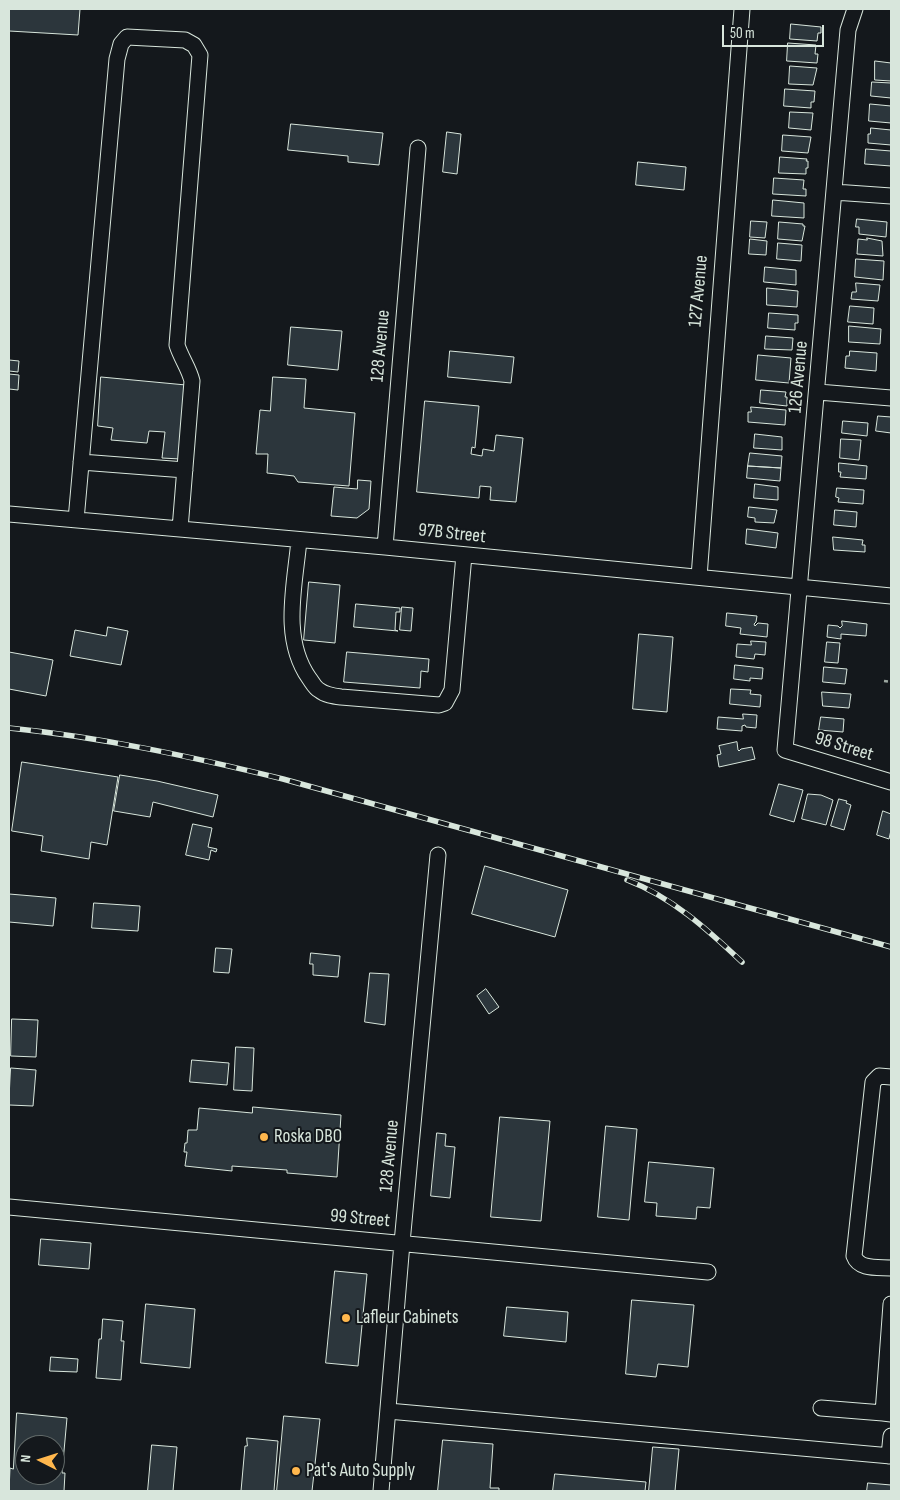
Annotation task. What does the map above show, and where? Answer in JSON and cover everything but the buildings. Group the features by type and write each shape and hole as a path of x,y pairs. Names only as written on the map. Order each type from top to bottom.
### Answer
{"street":[{"name":"127 Avenue","path":"699,577 742,9"},
{"name":"126 Avenue","path":"786,750 848,30 855,9"},
{"path":"76,520 117,59 121,44 127,37 185,40 194,45 200,55 177,345 192,381 180,529"},
{"name":"128 Avenue","path":"385,547 418,148"},
{"path":"834,192 891,196"},
{"path":"818,392 891,398"},
{"path":"82,462 185,470"},
{"name":"97B Street","path":"9,514 385,547 891,596"},
{"path":"299,540 291,620 299,660 318,690 340,698 439,705 445,703 452,690 464,555"},
{"name":"98 Street","path":"786,750 891,782"},
{"name":"128 Avenue","path":"381,1491 438,855"},
{"path":"891,1077 879,1076 873,1082 854,1256 856,1262 862,1266 891,1268"},
{"name":"99 Street","path":"9,1207 708,1272"},
{"path":"821,1408 887,1414 891,1304"},
{"path":"388,1411 890,1456 891,1436"}],"path":[{"path":"884,681 891,682"}],"railway":[{"path":"9,728 147,749 283,779 891,947"},
{"path":"627,880 659,895 689,915 742,962"}],"place":[{"name":"Roska DBO","path":"264,1137"},
{"name":"Lafleur Cabinets","path":"346,1318"},
{"name":"Pat's Auto Supply","path":"296,1471"}]}
